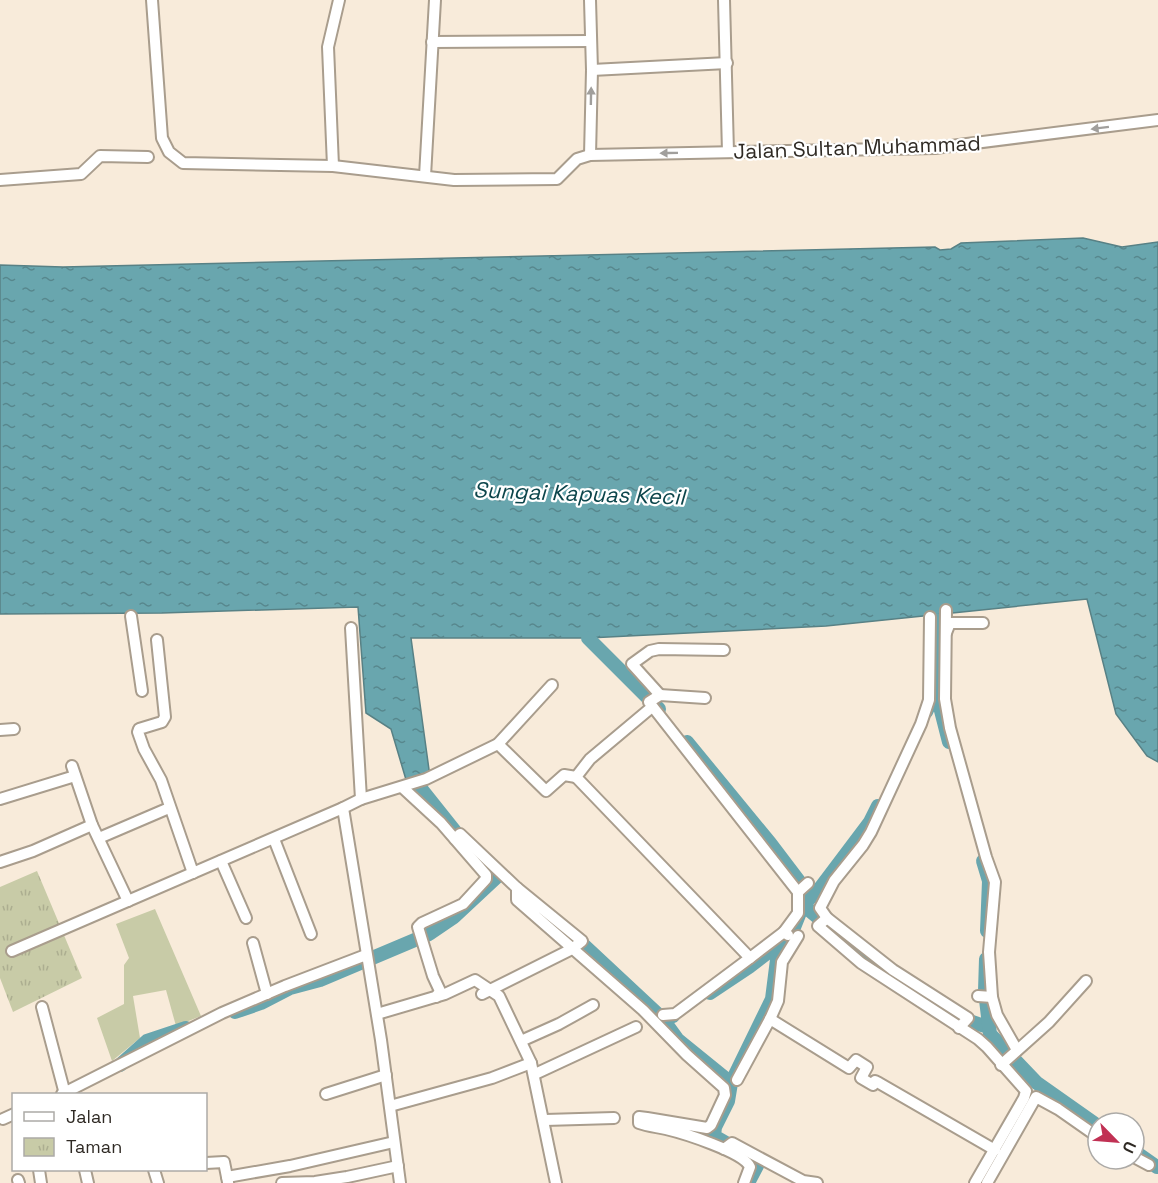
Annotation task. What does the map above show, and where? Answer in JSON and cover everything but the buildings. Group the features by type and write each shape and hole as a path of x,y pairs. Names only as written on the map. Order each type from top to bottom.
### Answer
{"street":[{"path":"152,0 162,138 169,152 183,163 333,166 454,180 557,179 578,159 590,154 592,70 590,0"},
{"path":"333,166 328,47 339,0"},
{"path":"425,176 435,0"},
{"path":"724,0 728,152"},
{"path":"432,42 591,41"},
{"path":"592,70 727,63"},
{"name":"Jalan Sultan Muhammad","path":"590,154 936,148 1158,120"},
{"path":"0,180 81,174 100,156 148,157"},
{"path":"946,610 945,699 950,728 995,882 989,952 992,997 998,1016 1017,1050"},
{"path":"131,616 142,691"},
{"path":"930,617 929,700 921,724 863,845 834,881 820,908 823,922 861,963 987,1047 1026,1091 1086,1129"},
{"path":"945,633 950,623 983,623"},
{"path":"351,628 361,799"},
{"path":"157,640 165,717 162,722 139,729 138,732 144,749 161,780 193,873"},
{"path":"663,1015 675,1014 750,958 784,932 798,913 798,892 654,700 632,664 650,651 659,649 724,651"},
{"path":"12,951 274,839 361,799 426,779 498,744 552,685"},
{"path":"576,777 590,759 654,700 705,698"},
{"path":"0,730 14,729"},
{"path":"498,744 546,791 564,775 576,777 750,958"},
{"path":"0,798 74,771 92,825 128,901"},
{"path":"404,786 441,823 486,875 486,879 463,904 418,927 440,991 436,997"},
{"path":"99,838 169,808"},
{"path":"343,808 377,1014 400,1183"},
{"path":"0,862 33,851 92,825"},
{"path":"455,839 460,834 518,888 582,941 572,949 486,992"},
{"path":"274,839 310,934"},
{"path":"221,861 246,918"},
{"path":"798,892 808,883"},
{"path":"823,922 968,1018 959,1028"},
{"path":"736,1080 778,1000 782,962 796,939 784,932"},
{"path":"253,944 267,994"},
{"path":"572,949 643,1010 687,1055 724,1088 725,1095 711,1125 707,1128 639,1117 638,1121 726,1147 803,1181 817,1183"},
{"path":"66,1093 222,1013 366,955"},
{"path":"885,980 893,970"},
{"path":"377,1014 436,997 475,980 486,992 499,996 533,1068 556,1183"},
{"path":"1001,1065 1049,1023 1086,981"},
{"path":"978,996 992,997"},
{"path":"521,1041 593,1005"},
{"path":"42,1007 64,1093"},
{"path":"770,1019 849,1068 856,1060 867,1067 861,1078 873,1085 875,1081 879,1083 995,1150"},
{"path":"390,1106 533,1068 636,1027"},
{"path":"326,1094 386,1075"},
{"path":"975,1183 1026,1091"},
{"path":"987,1183 1036,1097"},
{"path":"545,1120 614,1118"},
{"path":"207,1162 224,1162 227,1180 394,1142"},
{"path":"726,1147 750,1164 744,1183"},
{"path":"282,1183 336,1179 398,1166"}],"green space":[{"path":"37,871 82,978 13,1012 0,978 0,887"},
{"path":"155,909 201,1016 176,1026 166,990 133,996 140,1038 112,1061 97,1018 124,1004 124,965 129,958 116,924"}],"water":[{"name":"Sungai Kapuas Kecil","path":"1083,238 1122,247 1158,242 1158,762 1147,756 1116,714 1087,599 826,626 588,638 411,638 430,777 407,783 391,729 366,713 358,607 162,613 0,614 0,265 63,267 935,247 940,250 951,249 961,243"}],"waterway":[{"path":"926,712 936,691 936,620"},
{"path":"588,638 659,709"},
{"path":"936,691 949,742"},
{"path":"687,742 811,897"},
{"path":"415,781 466,845"},
{"path":"748,1183 759,1162 714,1136 715,1127 728,1101 731,1083 772,999 779,944 789,940 803,905 821,887 870,822 878,806"},
{"path":"983,861 989,881 987,931"},
{"path":"235,1012 261,1003 290,988 320,980 429,934 454,917 499,875"},
{"path":"803,905 868,959 915,993 964,1019 989,1027"},
{"path":"573,935 662,1018 673,1016"},
{"path":"710,993 779,944"},
{"path":"986,959 985,991 990,1034 1037,1083 1086,1118"},
{"path":"662,1018 678,1040 731,1083"},
{"path":"120,1065 147,1041 186,1028"},
{"path":"1146,1159 1157,1167"}]}
